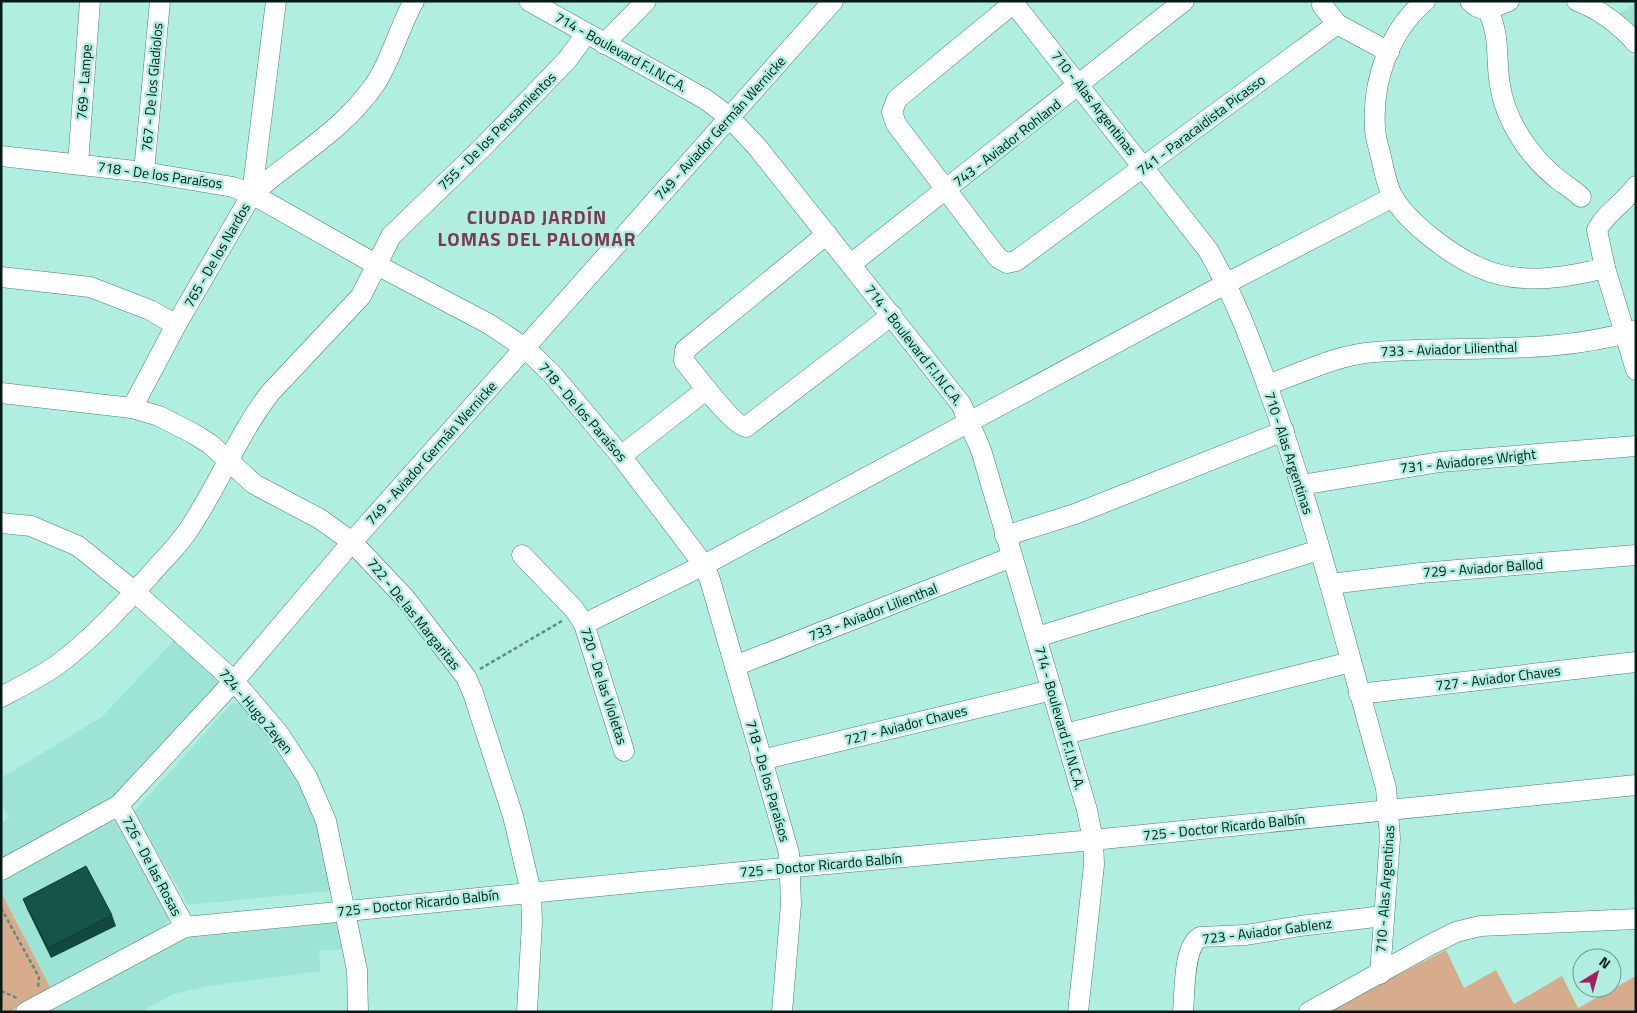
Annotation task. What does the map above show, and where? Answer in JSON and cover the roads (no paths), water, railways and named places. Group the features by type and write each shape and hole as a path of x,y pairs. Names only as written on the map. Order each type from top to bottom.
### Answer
{"street":[{"name":"769 - Lampe","path":"78,164 90,1"},
{"name":"767 - De los Gladiolos","path":"144,172 160,1"},
{"name":"765 - De los Nardos","path":"132,408 176,325 252,194 276,1"},
{"path":"252,194 276,173 331,133 360,104 376,82 400,26 414,1"},
{"name":"714 - Boulevard F.I.N.C.A.","path":"529,1 705,99 729,116 758,148 961,404 981,450 1088,810 1093,840 1094,865 1078,1012"},
{"path":"604,44 646,1"},
{"name":"749 - Aviador Germán Wernicke","path":"1,870 119,805 234,682 352,542 833,1"},
{"name":"743 - Aviador Rohland","path":"851,264 947,191 1184,1"},
{"path":"1425,1 1403,27 1389,52 1377,84 1375,129 1383,167 1393,197 1418,225 1444,248 1478,268 1512,277 1550,279 1604,268"},
{"path":"1470,1 1480,10 1488,10 1509,1"},
{"path":"1577,1 1599,11 1621,27 1636,43"},
{"path":"947,191 896,124 892,112 897,100 1014,2"},
{"name":"710 - Alas Argentinas","path":"1014,2 1145,167 1208,250 1227,283 1243,318 1301,484 1386,788 1390,838 1380,974"},
{"path":"1322,6 1337,24 1389,52"},
{"path":"1488,10 1498,39 1502,98 1511,120 1521,137 1544,166 1582,197"},
{"name":"741 - Paracaidista Picasso","path":"947,191 998,258 1007,264 1016,261 1337,24"},
{"name":"755 - De los Pensamientos","path":"1,697 55,666 72,653 135,592 186,534 247,425 270,393 354,305 378,265 385,246 400,226 483,147 567,60 586,34"},
{"name":"718 - De los Paraísos","path":"1,156 214,182 252,194 378,265 490,324 525,348 552,374 621,456 704,565 785,837 790,868 791,904 782,1012"},
{"path":"1636,186 1604,218 1597,230 1604,268 1630,332 1636,370"},
{"path":"584,624 704,565 1227,283 1393,197"},
{"path":"827,234 683,353 684,361 707,389 743,427 748,426 892,315"},
{"path":"1,277 90,287 150,310 176,325"},
{"name":"733 - Aviador Lilienthal","path":"1267,385 1351,356 1375,352 1449,351 1552,345 1588,342 1630,332"},
{"path":"621,456 707,389"},
{"name":"722 - De las Margaritas","path":"1,393 132,408 158,416 194,434 210,444 254,484 320,519 352,542 405,598 466,677 473,693 513,816 532,892 527,1012"},
{"path":"1005,536 1076,514 1284,431"},
{"name":"731 - Aviadores Wright","path":"1301,484 1440,462 1636,446"},
{"name":"724 - Hugo Zeyen","path":"1,523 31,526 78,546 135,592 234,682 279,734 307,777 326,821 357,970 358,1012"},
{"path":"1037,637 1319,550"},
{"name":"720 - De las Violetas","path":"522,555 574,609 584,624 624,751"},
{"name":"729 - Aviador Ballod","path":"1330,584 1421,573 1636,555"},
{"name":"733 - Aviador Lilienthal","path":"735,666 1012,557"},
{"path":"1065,734 1351,662"},
{"name":"727 - Aviador Chaves","path":"1359,694 1636,662"},
{"name":"727 - Aviador Chaves","path":"761,760 1052,690"},
{"name":"725 - Doctor Ricardo Balbín","path":"35,1010 185,927 532,892 1093,840 1636,785"},
{"name":"726 - De las Rosas","path":"119,805 185,927"},
{"name":"723 - Aviador Gablenz","path":"1183,1012 1189,950 1200,937 1246,935 1383,916"},
{"path":"1309,1012 1456,932 1480,926 1636,919"}],"district":[{"name":"CIUDAD JARDÍN LOMAS DEL PALOMAR","path":"537,228"}]}
